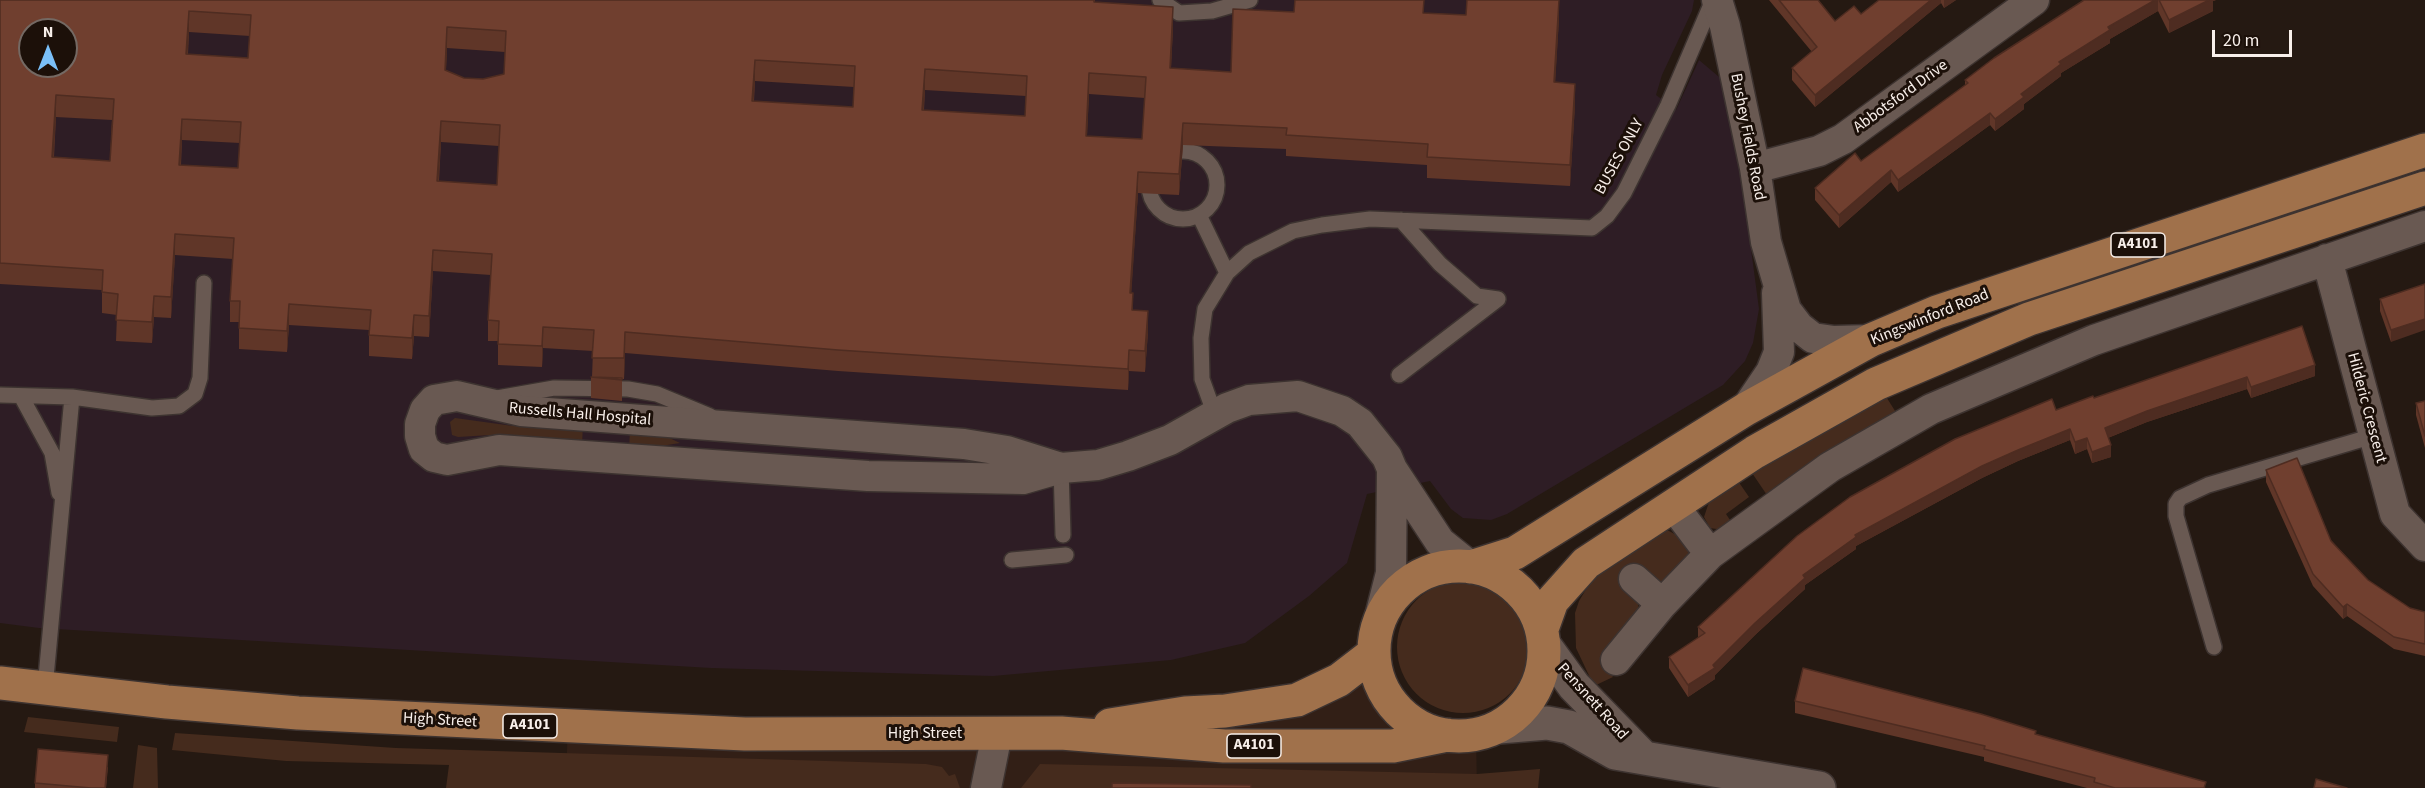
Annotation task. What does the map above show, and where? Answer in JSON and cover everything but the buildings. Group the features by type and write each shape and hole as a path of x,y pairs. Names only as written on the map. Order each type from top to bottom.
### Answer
{"main road":[{"name":"Kingswinford Road","path":"1471,567 1515,552 1746,409 1872,340 1937,312 2425,150"},
{"name":"A4101","path":"1544,638 1531,603 1511,583 1494,573 1471,567 1448,567 1429,571 1412,580 1389,602 1375,642 1377,675 1396,708 1426,730 1447,735 1476,735 1499,727 1520,711 1530,699 1544,666 1544,638 1552,601 1586,563 1785,435 1906,370 2029,319 2425,188"},
{"name":"High Street","path":"1061,733 1185,713 1225,711 1298,700 1339,680 1375,642"},
{"name":"High Street","path":"0,682 167,702 298,713 549,727 745,734 1061,733 1224,746 1393,746 1447,735"}],"street":[{"name":"Bushey Fields Road","path":"1715,0 1725,26 1755,168 1766,242 1786,310 1798,327 1813,338 1834,341 1872,340"},
{"name":"Abbotsford Drive","path":"1755,168 1819,151 1843,139 2034,0"},
{"path":"1616,660 1662,604 1710,554 1830,467 1930,409 2094,340 2425,226"},
{"name":"Hilderic Crescent","path":"2328,259 2395,514 2425,546"},
{"name":"Bushey Fields Road","path":"1746,409 1771,372 1779,352 1777,275"},
{"name":"Russells Hall Hospital","path":"1061,468 1007,451 964,444 854,434 740,429 521,411 457,396 434,400 425,410 420,424 420,436 424,449 434,457 447,460 499,450 931,478 1023,479 1061,468 1098,465 1128,456 1170,440 1215,414 1250,400 1275,396 1298,396 1342,411 1360,423 1382,448 1392,470 1440,542 1471,567"},
{"name":"Russells Hall Hospital","path":"1375,642 1391,573 1392,470"},
{"path":"1673,505 1710,554"},
{"path":"1634,579 1662,604"},
{"name":"Pensnett Road","path":"1544,638 1574,686 1642,756"},
{"name":"Pensnett Road","path":"1499,727 1547,723 1569,728 1615,753 1819,788"},
{"path":"986,788 997,734"}],"lane":[{"path":"1160,0 1179,13 1212,11 1250,0"},
{"name":"BUSES ONLY","path":"1215,414 1202,379 1201,338 1206,309 1227,273 1249,253 1293,231 1370,219 1592,228 1607,216 1624,193 1715,0"},
{"path":"1192,152 1202,156 1216,175 1217,187 1214,198 1198,215 1189,218 1169,216 1154,203 1149,182 1152,171 1168,154 1192,152"},
{"path":"1198,215 1227,273"},
{"path":"1399,375 1452,337 1498,299 1477,296 1440,264 1401,220"},
{"path":"0,396 72,397 152,408 180,406 195,394 200,378 204,283"},
{"path":"21,396 52,453 62,513"},
{"path":"45,688 72,397"},
{"path":"2214,647 2176,516 2176,504 2208,485 2373,436"},
{"path":"1061,468 1063,535"},
{"path":"1012,560 1066,555"}],"shaded area":[{"path":"0,0 1694,0 1692,11 1662,75 1656,95 1676,110 1699,60 1725,82 1732,106 1759,309 1753,343 1745,361 1723,385 1507,514 1491,520 1463,518 1451,509 1430,481 1367,494 1347,563 1309,596 1245,643 1171,660 993,676 711,668 39,628 0,623"},
{"path":"1885,395 1897,414 1769,498 1752,473 1775,457"},
{"path":"455,418 513,426 583,424 582,446 507,434 458,437 452,435 450,422"},
{"path":"630,429 659,433 680,443 629,451"},
{"path":"1738,481 1749,497 1726,514 1734,526 1723,530 1710,528 1704,517 1709,502"},
{"path":"1659,531 1669,531 1684,539 1691,553 1689,571 1638,599 1639,615 1602,661 1613,677 1594,686 1576,648 1575,613 1579,601 1591,581 1608,565"},
{"path":"1463,581 1488,586 1509,601 1524,622 1529,647 1524,672 1509,693 1488,708 1463,713 1438,708 1417,693 1402,672 1397,647 1402,622 1417,601 1438,586"},
{"path":"1374,653 1377,675 1386,695 1407,719 1426,730 1447,735 1476,735 1477,788 566,788 568,714 918,721 1225,711"},
{"path":"28,717 119,727 117,742 24,732"},
{"path":"175,733 396,748 926,764 942,767 949,776 955,774 960,788 446,788 449,765 286,761 172,750"},
{"path":"138,745 157,748 158,788 133,788"},
{"path":"1040,764 1477,774 1540,769 1538,788 1021,788"}]}
